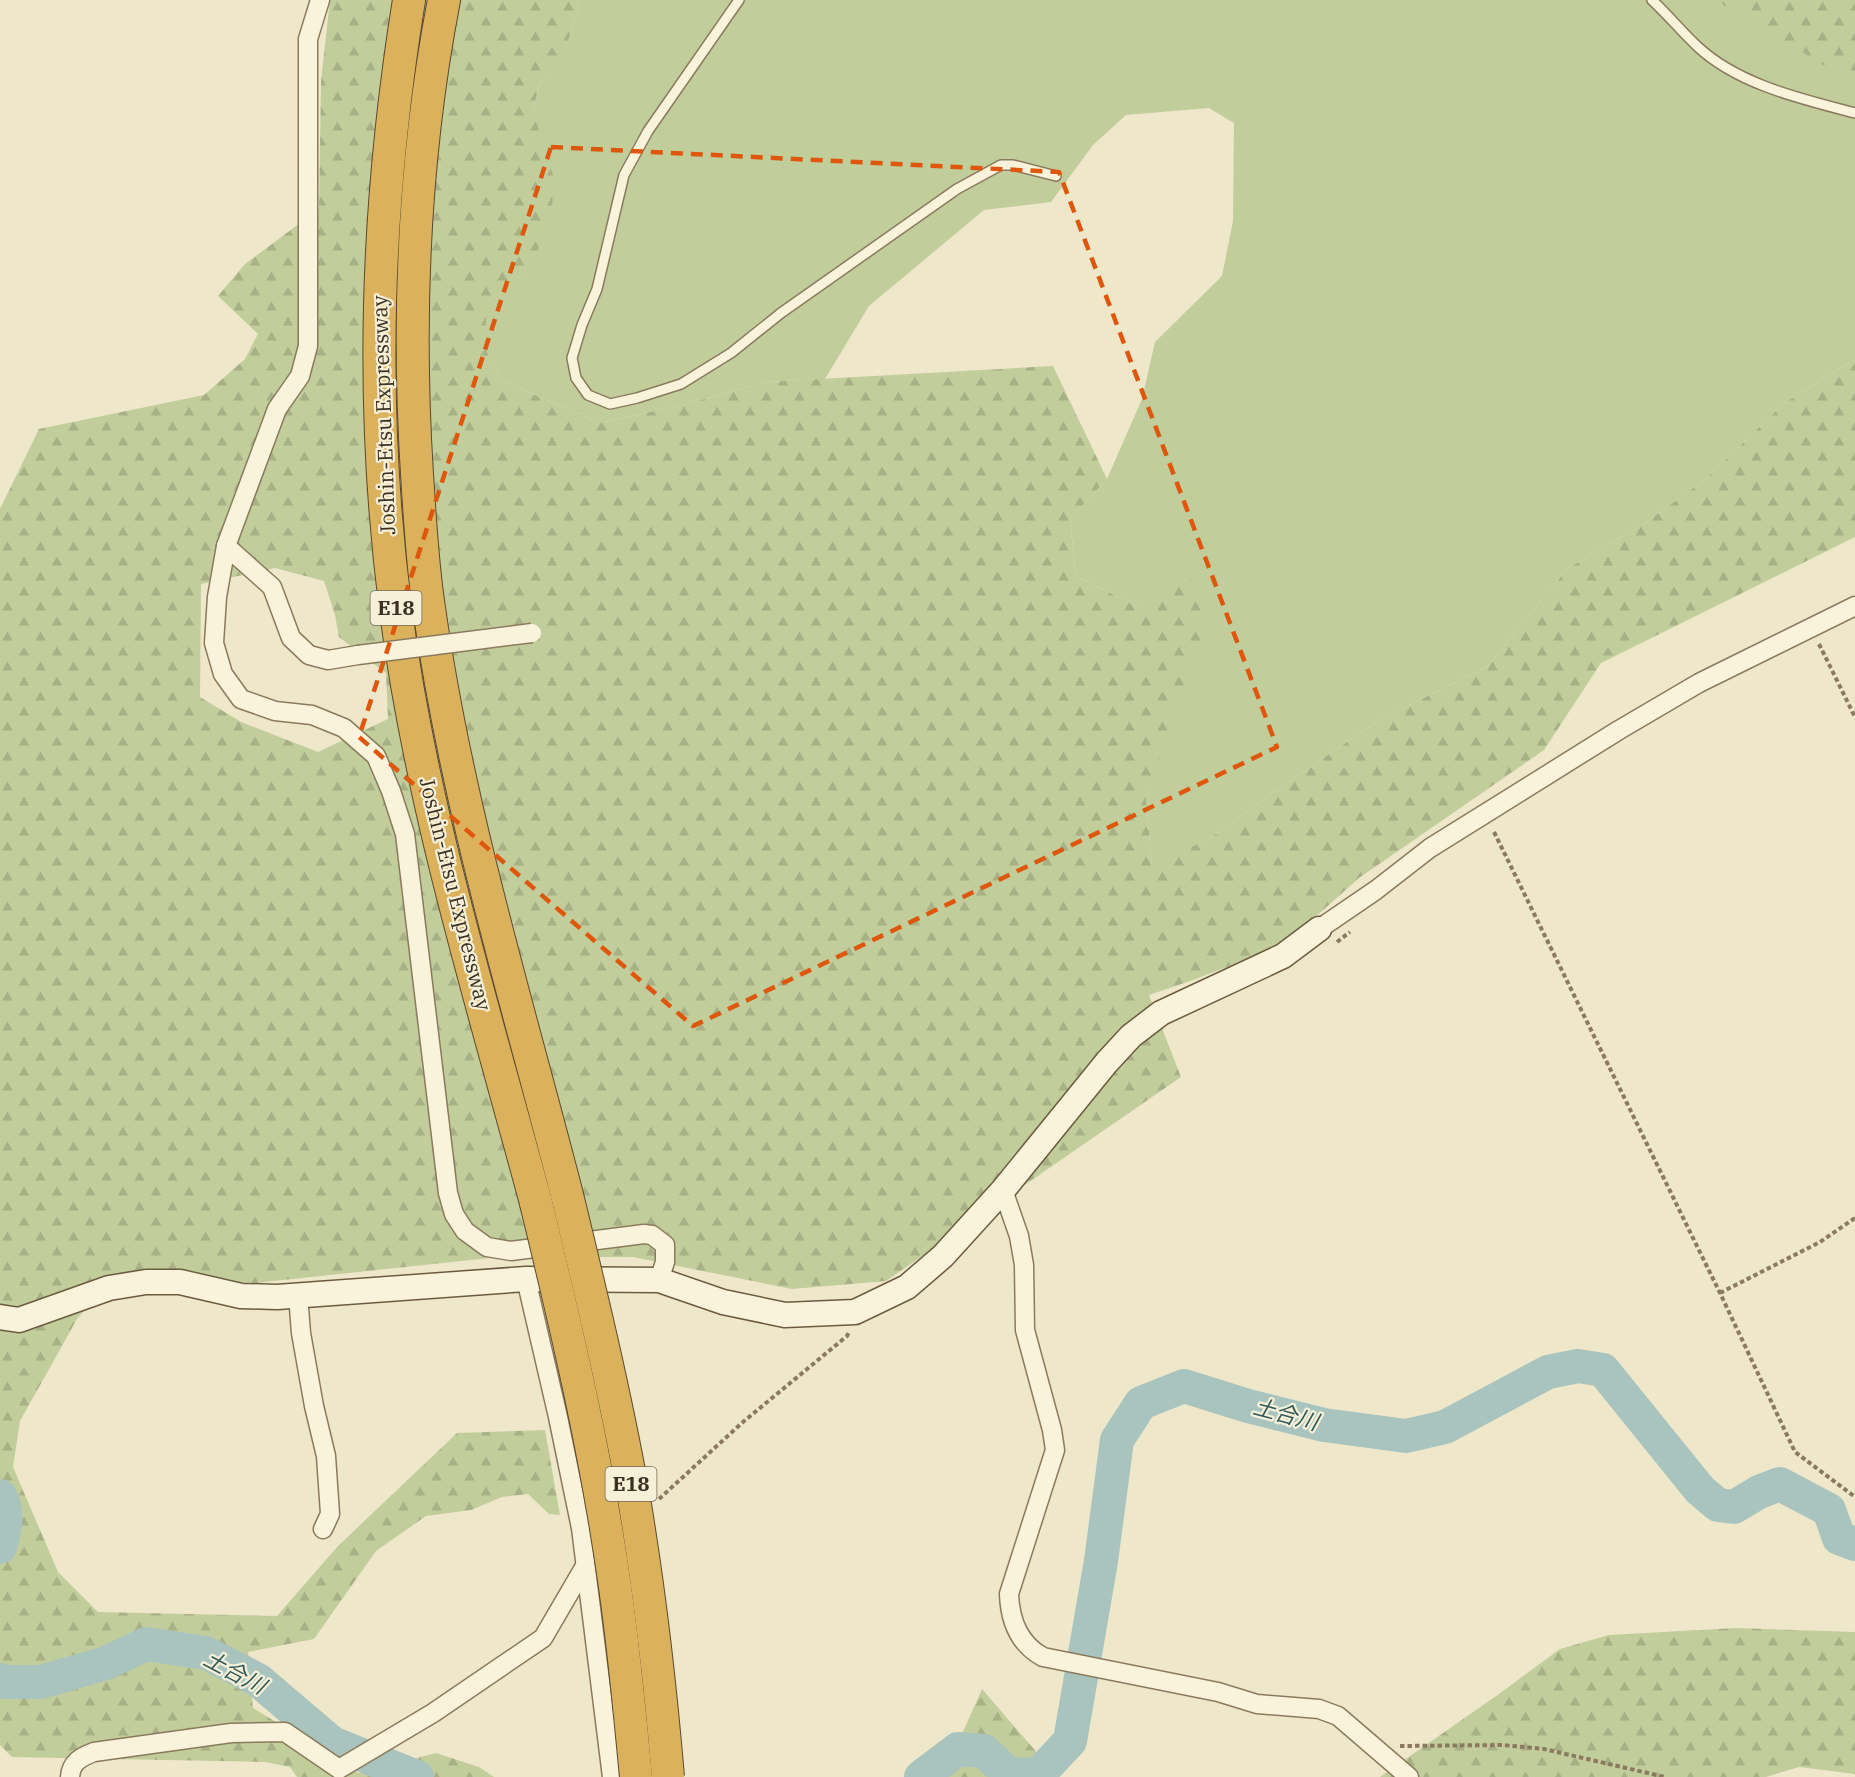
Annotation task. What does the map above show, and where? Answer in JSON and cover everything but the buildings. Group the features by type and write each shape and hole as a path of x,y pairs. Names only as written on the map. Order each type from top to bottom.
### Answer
{"highway":[{"name":"Joshin-Etsu Expressway","path":"410,0 388,158 380,257 378,347 386,529 406,677 428,787 536,1203 582,1400 615,1587 628,1687 636,1777"},
{"name":"Joshin-Etsu Expressway","path":"444,0 429,92 414,259 412,346 414,437 428,606 460,780 484,882 567,1196 612,1386 633,1494 658,1671 668,1777"}],"street":[{"path":"320,0 308,39 308,346 300,376 277,409 226,546 217,597 214,643 223,674 241,699 275,711 312,715 344,728 376,756 391,791 405,834 447,1182 454,1214 465,1230 487,1247 511,1251 618,1236 652,1235 665,1245 665,1262 659,1280"},
{"path":"226,546 273,587 291,638 309,655 328,660 532,633"},
{"path":"0,1317 19,1320 109,1288 146,1282 180,1282 241,1296 298,1295 526,1279 659,1280 723,1302 785,1315 855,1312 907,1287 943,1256 1003,1190 1131,1036 1161,1013 1282,956 1324,939 1376,890 1430,848 1699,683 1855,606"},
{"path":"1003,1190 1019,1236 1024,1265 1025,1330 1052,1430 1054,1450 1009,1594 1010,1612 1019,1635 1033,1651 1043,1657 1218,1692 1257,1704 1319,1709 1338,1716 1409,1777"},
{"path":"526,1279 558,1417 580,1528 612,1777"},
{"path":"298,1295 301,1333 314,1406 326,1456 330,1514 323,1529"},
{"path":"70,1777 70,1770 79,1758 94,1752 231,1733 285,1732 339,1769 433,1713 543,1638 585,1566"}],"lane":[{"path":"739,0 648,131 624,175 597,289 582,325 572,358 576,378 588,395 610,404 681,384 731,353 781,313 957,189 1001,165 1013,165 1056,176"},
{"path":"1652,0 1699,48 1733,71 1781,93 1855,113"}],"path":[{"path":"1809,649 1819,644 1855,717"},
{"path":"1485,837 1503,825"},
{"path":"1494,832 1720,1293 1795,1452 1855,1497"},
{"path":"1324,939 1356,927"},
{"path":"1720,1293 1820,1242 1855,1218"},
{"path":"656,1502 743,1422 847,1336 855,1312"},
{"path":"1372,1746 1503,1745 1544,1749 1665,1777"}],"highlighted area":[{"path":"551,147 1059,172 1277,747 693,1026 359,737"}],"green space":[{"path":"330,0 578,0 577,15 563,55 539,85 533,111 553,175 552,226 525,271 486,303 486,350 502,381 600,423 686,404 766,382 1053,366 1107,479 1070,519 1076,576 1140,608 1188,570 1206,621 1146,797 1152,866 1210,838 1381,719 1487,667 1568,568 1642,525 1706,479 1783,404 1855,359 1855,537 1601,663 1544,750 1359,878 1284,945 1149,995 1181,1077 886,1281 792,1289 633,1257 499,1257 255,1283 114,1276 77,1319 20,1421 13,1467 58,1572 98,1612 277,1616 338,1546 457,1433 545,1430 560,1515 549,1514 528,1494 502,1497 471,1510 426,1516 376,1551 314,1639 248,1652 253,1708 358,1773 436,1753 479,1767 494,1777 297,1777 290,1767 265,1762 12,1757 0,1745 0,509 39,429 204,395 245,359 258,334 218,296 245,264 319,209 321,81","holes":["275,568 324,581 335,615 339,637 386,673 388,719 318,752 241,722 200,697 201,584"]},
{"path":"578,0 1855,0 1855,359 1783,404 1706,479 1642,525 1568,568 1487,667 1381,719 1210,838 1152,867 1146,797 1172,718 1140,608 1076,576 1070,519 1107,479 1142,399 1155,342 1222,276 1233,221 1234,123 1209,108 1126,115 1093,145 1051,202 984,210 869,306 825,379 766,382 686,404 600,423 502,381 486,350 486,303 525,271 538,132 533,111 539,85 563,54 577,15"},
{"path":"1715,0 1855,0 1855,84"},
{"path":"1736,1628 1855,1632 1855,1774 1799,1767 1766,1777 1380,1777 1560,1649 1609,1635"},
{"path":"982,1689 1058,1777 943,1777"}],"waterway":[{"name":"土合川","path":"921,1777 958,1749 984,1751 1009,1774 1038,1775 1070,1741 1101,1561 1117,1440 1141,1403 1184,1386 1248,1406 1324,1425 1406,1436 1445,1427 1548,1372 1578,1366 1603,1370 1700,1490 1718,1505 1734,1507 1759,1492 1780,1484 1829,1510 1839,1538 1855,1544"},
{"name":"土合川","path":"0,1496 5,1515 5,1527 0,1547"},
{"name":"土合川","path":"0,1680 41,1682 106,1663 146,1644 206,1653 258,1680 332,1743 417,1777"}]}
